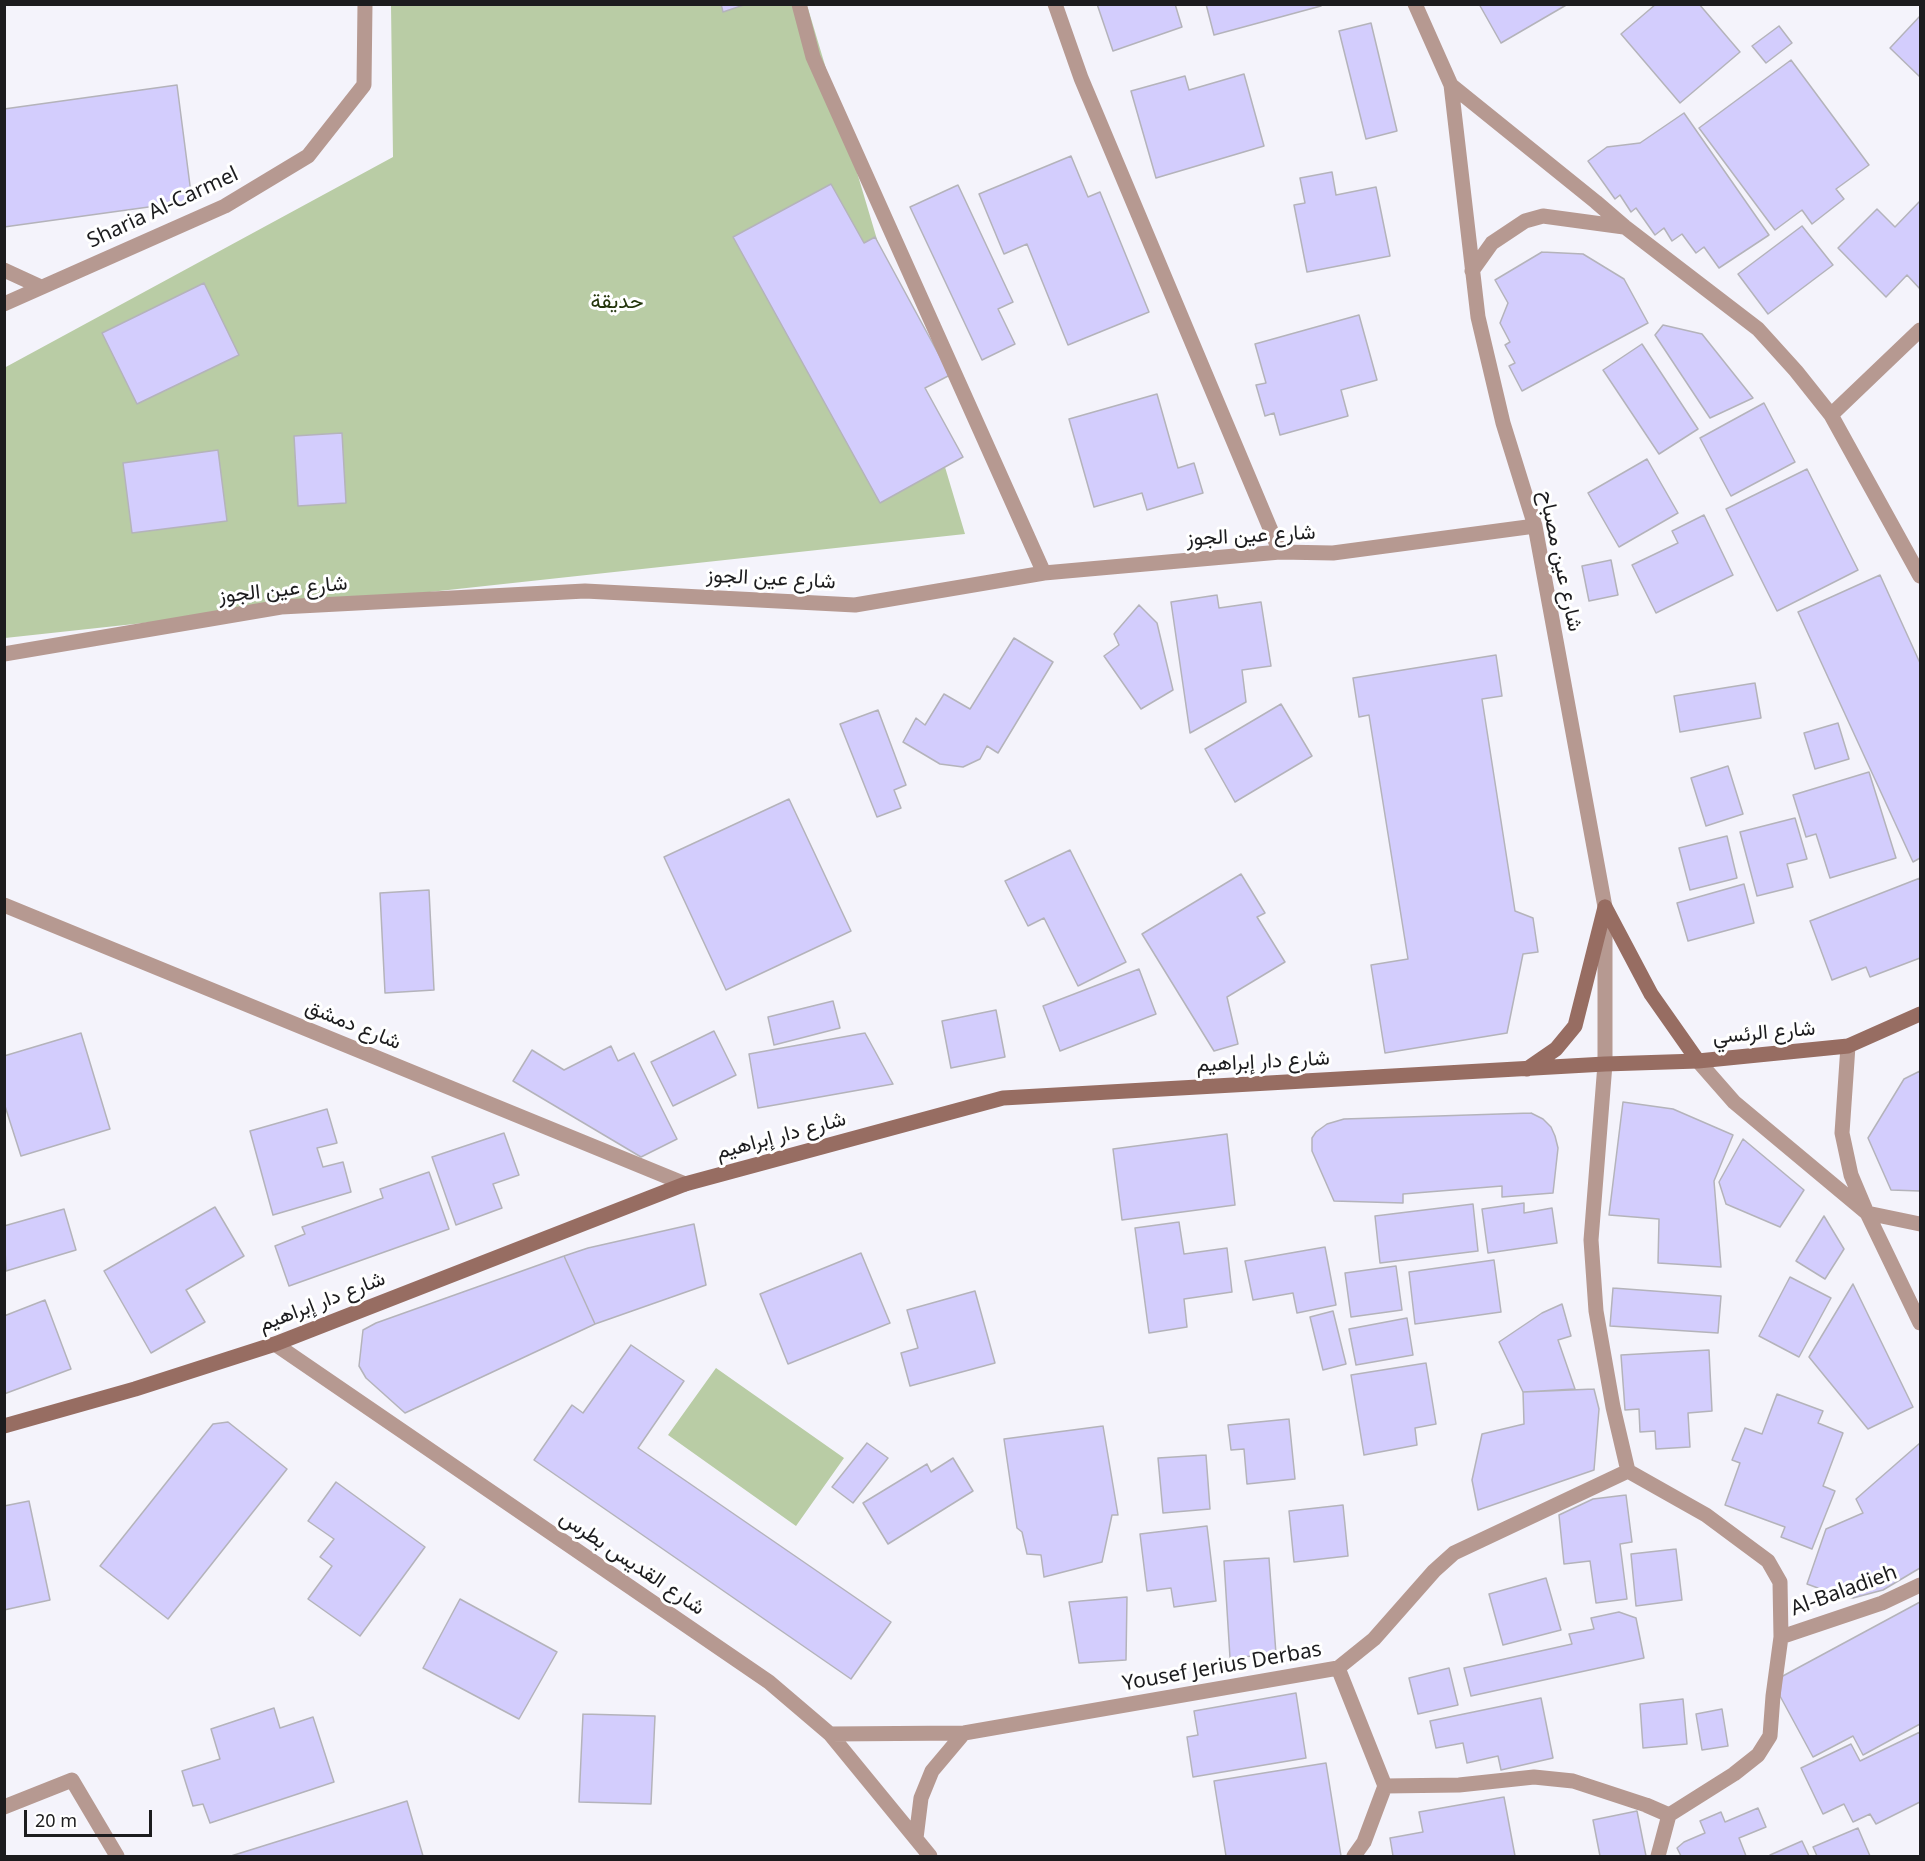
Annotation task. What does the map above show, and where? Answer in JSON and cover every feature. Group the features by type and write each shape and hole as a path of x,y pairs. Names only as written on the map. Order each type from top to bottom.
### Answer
{"main road":[{"path":"1605,907 1651,994 1698,1061"},
{"path":"1527,1068 1556,1049 1575,1026 1605,907"},
{"name":"شارع الرئسي","path":"1605,1064 1698,1061 1848,1046 1920,1014"},
{"name":"شارع دار إبراهيم","path":"4,1426 135,1389 275,1344 685,1184 1003,1098 1605,1064"}],"street":[{"name":"Sharia Al-Carmel","path":"4,304 225,206 308,156 364,85 365,4"},
{"path":"799,4 813,57 1044,573"},
{"path":"1055,4 1081,78 1280,552"},
{"name":"شارع عين مصباح","path":"1415,4 1451,86 1478,317 1503,423 1535,526 1605,907 1605,1064 1591,1240 1596,1311 1613,1407 1629,1471"},
{"path":"1451,86 1624,227 1758,329 1831,415 1920,576"},
{"path":"1472,271 1492,243 1525,221 1543,216 1624,227"},
{"path":"4,270 41,287"},
{"path":"1831,415 1920,330"},
{"name":"شارع عين الجوز","path":"4,654 282,607 585,591 855,604 1044,573 1280,552 1333,553 1535,526"},
{"name":"شارع دمشق","path":"4,905 685,1184"},
{"path":"1848,1046 1842,1134 1851,1175 1920,1323"},
{"path":"1698,1061 1734,1102 1867,1213 1920,1224"},
{"name":"شارع القديس بطرس","path":"275,1344 769,1682 830,1734 930,1857"},
{"path":"1629,1471 1706,1515 1768,1561 1780,1582 1781,1636 1770,1736 1758,1755 1734,1774 1669,1815 1658,1857"},
{"name":"Yousef Jerius Derbas","path":"830,1734 964,1732 1338,1668 1374,1639 1434,1571 1454,1553 1629,1471"},
{"name":"Al-Baladieh","path":"1781,1636 1882,1603 1920,1585"},
{"path":"1338,1668 1385,1786 1364,1842 1354,1857"},
{"path":"916,1838 921,1798 932,1771 964,1732"},
{"path":"1385,1786 1459,1785 1534,1777 1574,1781 1646,1804 1669,1815"},
{"path":"4,1807 72,1780 117,1857"}],"green space":[{"name":"حديقة","path":"391,5 807,5 965,534 5,638 4,368 393,157"},
{"path":"716,1368 844,1458 796,1526 668,1435"}],"building":[{"path":"721,4 747,4 723,12"},
{"path":"1097,4 1175,4 1182,27 1113,51"},
{"path":"1206,4 1320,4 1321,6 1214,35"},
{"path":"1479,4 1568,4 1501,43"},
{"path":"1656,4 1699,4 1740,52 1680,103 1621,34"},
{"path":"1920,16 1920,77 1890,48"},
{"path":"1371,23 1397,131 1366,139 1339,31"},
{"path":"1779,26 1792,43 1766,63 1752,46"},
{"path":"1791,60 1869,165 1836,189 1844,199 1812,224 1802,210 1775,230 1699,128"},
{"path":"1244,74 1264,146 1156,178 1131,91 1185,76 1189,90"},
{"path":"177,85 192,201 4,227 4,109"},
{"path":"1684,113 1769,235 1719,268 1704,247 1696,253 1682,234 1672,241 1664,228 1655,235 1636,208 1631,212 1620,195 1615,199 1588,161 1607,147 1640,143"},
{"path":"1071,156 1088,197 1100,192 1149,312 1068,345 1027,244 1004,254 979,194"},
{"path":"1332,172 1336,195 1376,187 1390,256 1307,272 1294,205 1305,203 1300,178"},
{"path":"831,184 864,243 875,237 950,375 925,388 963,457 880,503 733,237"},
{"path":"958,185 1013,302 998,309 1015,344 982,360 910,207"},
{"path":"1920,201 1920,289 1907,275 1886,297 1838,248 1877,209 1895,227"},
{"path":"1802,226 1833,265 1768,314 1738,274"},
{"path":"1542,252 1583,254 1624,279 1648,323 1522,391 1509,366 1515,363 1505,345 1510,342 1500,323 1508,303 1495,280"},
{"path":"204,283 239,355 137,404 102,333"},
{"path":"1359,315 1377,380 1341,390 1348,416 1280,435 1274,413 1265,416 1256,385 1266,383 1255,344"},
{"path":"1663,325 1702,334 1753,398 1710,418 1655,335"},
{"path":"1642,344 1698,429 1659,454 1603,370"},
{"path":"1157,394 1178,468 1194,463 1203,493 1147,510 1142,493 1094,507 1069,419"},
{"path":"1764,403 1795,462 1731,496 1700,438"},
{"path":"342,433 346,503 298,506 294,436"},
{"path":"218,450 227,521 132,533 123,463"},
{"path":"1647,459 1678,513 1619,547 1588,493"},
{"path":"1807,469 1858,570 1777,611 1726,509"},
{"path":"1704,515 1733,575 1656,613 1632,565 1678,543 1672,531"},
{"path":"1611,560 1618,595 1589,601 1582,566"},
{"path":"1880,575 1920,663 1920,858 1913,862 1798,612"},
{"path":"1217,595 1219,608 1261,602 1271,666 1242,670 1246,702 1190,733 1171,602"},
{"path":"1139,605 1157,623 1173,690 1141,709 1104,656 1119,645 1114,634"},
{"path":"1014,638 1053,662 998,753 987,746 980,759 963,767 940,764 903,742 916,718 925,725 944,694 970,709"},
{"path":"1496,655 1502,696 1482,699 1515,911 1533,918 1538,952 1523,954 1507,1033 1385,1053 1371,965 1408,959 1369,715 1359,717 1353,678"},
{"path":"1755,683 1761,718 1680,732 1674,696"},
{"path":"1281,704 1312,756 1235,802 1205,749"},
{"path":"878,710 906,785 894,790 901,808 877,817 840,724"},
{"path":"1838,723 1849,759 1815,769 1804,733"},
{"path":"1728,766 1743,814 1706,826 1691,778"},
{"path":"1869,772 1896,858 1830,878 1816,834 1806,837 1793,795"},
{"path":"789,799 851,931 726,990 664,857"},
{"path":"1795,818 1807,859 1787,864 1793,887 1757,896 1740,832"},
{"path":"1727,836 1737,878 1690,890 1679,848"},
{"path":"1070,850 1126,962 1078,986 1044,918 1028,926 1005,881"},
{"path":"1241,874 1265,913 1257,917 1285,962 1227,997 1238,1044 1214,1051 1142,934"},
{"path":"1920,878 1920,958 1870,977 1866,967 1832,980 1810,921"},
{"path":"1744,884 1754,923 1688,941 1677,903"},
{"path":"429,890 434,990 385,993 380,893"},
{"path":"1139,969 1156,1014 1060,1051 1043,1006"},
{"path":"833,1001 840,1028 774,1045 768,1017"},
{"path":"996,1010 1005,1057 951,1068 942,1021"},
{"path":"714,1031 736,1075 673,1106 651,1062"},
{"path":"81,1033 110,1129 21,1156 4,1103 4,1056"},
{"path":"865,1033 893,1084 758,1108 749,1054"},
{"path":"611,1046 618,1061 634,1053 677,1139 641,1157 513,1081 532,1050 564,1070"},
{"path":"1920,1071 1920,1191 1891,1190 1868,1138 1904,1079"},
{"path":"1623,1102 1673,1109 1733,1135 1714,1181 1721,1267 1658,1263 1659,1219 1609,1215"},
{"path":"327,1109 337,1143 317,1148 323,1167 343,1162 351,1192 273,1215 250,1131"},
{"path":"1531,1113 1543,1119 1551,1127 1555,1136 1558,1148 1553,1193 1502,1197 1502,1186 1403,1194 1403,1203 1334,1201 1312,1151 1312,1138 1316,1132 1327,1124 1344,1119"},
{"path":"504,1133 519,1175 493,1184 502,1208 456,1225 432,1157"},
{"path":"1227,1134 1235,1205 1122,1220 1113,1149"},
{"path":"1743,1139 1804,1190 1780,1227 1726,1204 1719,1182"},
{"path":"429,1172 449,1229 289,1286 275,1246 305,1234 302,1227 383,1198 380,1189"},
{"path":"1524,1203 1524,1213 1552,1208 1557,1243 1488,1253 1482,1209"},
{"path":"1473,1204 1478,1251 1380,1263 1375,1216"},
{"path":"215,1207 244,1256 186,1290 205,1322 151,1353 104,1271"},
{"path":"64,1209 76,1250 6,1271 4,1226"},
{"path":"1824,1216 1844,1249 1825,1279 1796,1261"},
{"path":"1179,1222 1184,1254 1227,1248 1232,1292 1184,1299 1187,1327 1149,1333 1135,1228"},
{"path":"694,1224 706,1285 595,1324 564,1256 588,1248"},
{"path":"1325,1247 1336,1305 1297,1313 1293,1293 1253,1300 1245,1261"},
{"path":"861,1253 890,1323 788,1364 760,1294"},
{"path":"564,1256 595,1324 405,1413 366,1378 359,1366 363,1330 376,1323"},
{"path":"1494,1260 1501,1312 1415,1324 1409,1272"},
{"path":"1396,1266 1402,1310 1351,1317 1345,1273"},
{"path":"1790,1277 1831,1298 1799,1357 1759,1336"},
{"path":"1853,1284 1913,1407 1868,1429 1809,1357"},
{"path":"1613,1288 1721,1296 1718,1333 1610,1326"},
{"path":"975,1291 995,1363 910,1386 901,1353 918,1348 907,1310"},
{"path":"45,1300 71,1369 4,1394 4,1316"},
{"path":"1562,1304 1571,1336 1558,1340 1575,1389 1523,1392 1499,1342 1542,1313"},
{"path":"1333,1311 1346,1364 1323,1370 1310,1317"},
{"path":"1407,1318 1413,1355 1356,1365 1349,1329"},
{"path":"631,1345 684,1381 638,1448 891,1622 851,1679 534,1460 572,1405 583,1413"},
{"path":"1709,1350 1712,1411 1688,1413 1690,1447 1656,1449 1655,1431 1640,1432 1639,1409 1625,1410 1621,1355"},
{"path":"1426,1363 1436,1424 1415,1428 1417,1445 1364,1455 1351,1375"},
{"path":"1594,1389 1599,1409 1594,1470 1478,1510 1472,1480 1482,1434 1524,1424 1523,1392"},
{"path":"1777,1394 1823,1411 1818,1423 1843,1433 1823,1486 1835,1491 1812,1549 1781,1537 1785,1527 1725,1505 1740,1463 1732,1460 1745,1428 1762,1434"},
{"path":"1289,1419 1295,1479 1247,1484 1244,1449 1231,1450 1228,1425"},
{"path":"228,1422 287,1469 168,1619 100,1566 213,1424"},
{"path":"1103,1426 1118,1515 1112,1515 1102,1562 1044,1577 1041,1555 1027,1554 1022,1532 1017,1528 1004,1439"},
{"path":"867,1443 888,1458 853,1503 832,1487"},
{"path":"1920,1443 1920,1568 1883,1590 1853,1598 1807,1584 1826,1529 1863,1513 1856,1499"},
{"path":"1206,1455 1210,1509 1163,1513 1158,1458"},
{"path":"953,1458 973,1491 888,1544 863,1503 927,1464 931,1472"},
{"path":"336,1482 425,1547 360,1636 308,1599 332,1566 320,1557 334,1539 308,1521"},
{"path":"1626,1495 1632,1542 1620,1544 1627,1599 1596,1603 1590,1561 1564,1564 1559,1515 1593,1499"},
{"path":"29,1501 50,1600 4,1610 4,1506"},
{"path":"1343,1505 1348,1556 1294,1562 1289,1511"},
{"path":"1207,1526 1216,1601 1174,1607 1171,1588 1147,1591 1140,1534"},
{"path":"1676,1549 1682,1600 1636,1606 1631,1554"},
{"path":"1269,1558 1276,1654 1230,1658 1224,1561"},
{"path":"1546,1578 1561,1630 1503,1645 1489,1594"},
{"path":"1127,1597 1126,1660 1079,1663 1069,1602"},
{"path":"460,1599 557,1652 519,1719 423,1668"},
{"path":"1920,1602 1920,1724 1863,1755 1853,1736 1813,1757 1780,1696 1781,1677"},
{"path":"1619,1612 1636,1618 1644,1658 1471,1696 1464,1668 1572,1644 1569,1634 1594,1629 1591,1618"},
{"path":"1449,1668 1458,1705 1418,1714 1409,1678"},
{"path":"1296,1693 1306,1758 1193,1777 1187,1737 1198,1735 1194,1711"},
{"path":"1541,1698 1553,1758 1501,1770 1498,1756 1467,1763 1463,1743 1436,1748 1430,1721"},
{"path":"1683,1699 1687,1744 1643,1748 1640,1704"},
{"path":"274,1708 280,1728 313,1717 334,1782 210,1823 203,1804 193,1806 182,1771 220,1759 211,1729"},
{"path":"1722,1709 1728,1746 1702,1750 1696,1714"},
{"path":"583,1714 655,1716 651,1804 579,1802"},
{"path":"1920,1732 1920,1802 1876,1824 1870,1814 1853,1822 1844,1804 1823,1814 1801,1768 1851,1744 1860,1761"},
{"path":"1326,1763 1341,1856 1226,1856 1214,1781"},
{"path":"1504,1797 1515,1856 1393,1856 1390,1838 1423,1832 1419,1812"},
{"path":"407,1801 423,1856 231,1856"},
{"path":"1758,1808 1766,1827 1739,1838 1746,1856 1681,1856 1677,1848 1684,1842 1705,1833 1700,1821 1721,1812 1725,1822"},
{"path":"1637,1811 1646,1856 1600,1856 1593,1820"},
{"path":"1858,1828 1870,1856 1817,1856 1813,1847"},
{"path":"1802,1841 1809,1856 1770,1856 1770,1855"}]}
